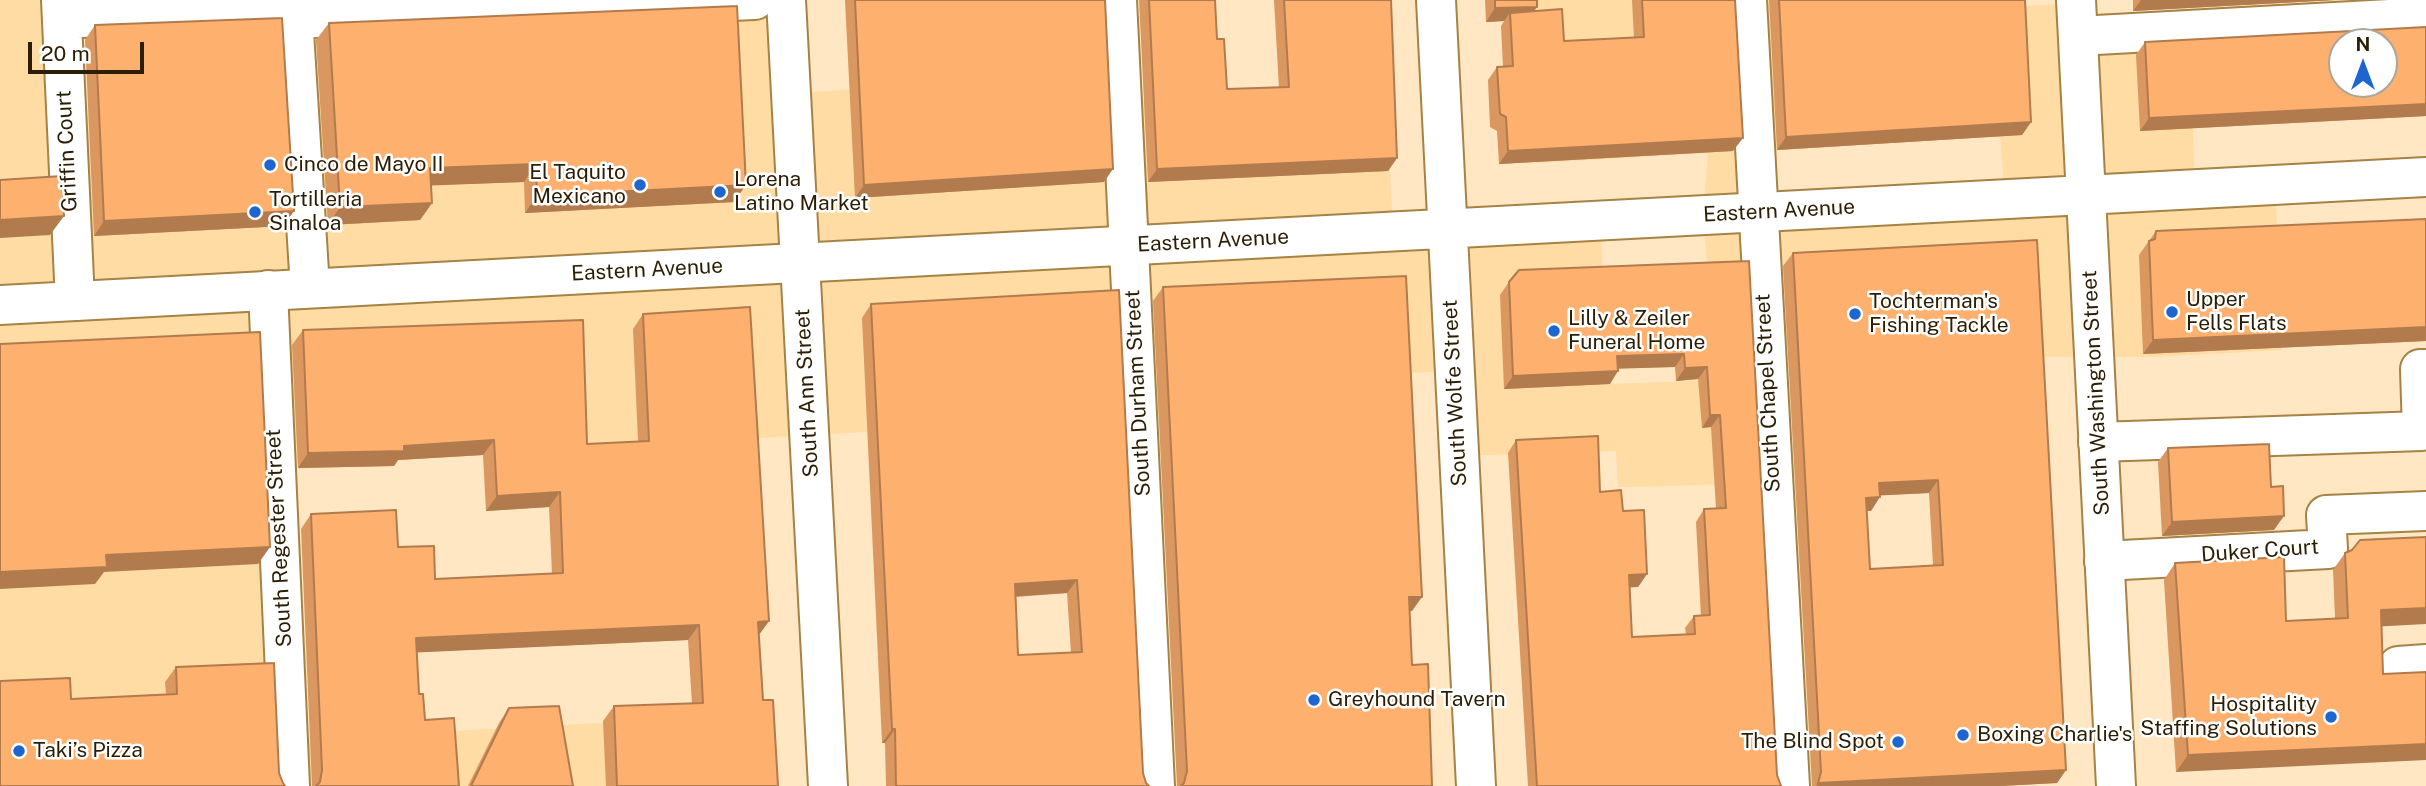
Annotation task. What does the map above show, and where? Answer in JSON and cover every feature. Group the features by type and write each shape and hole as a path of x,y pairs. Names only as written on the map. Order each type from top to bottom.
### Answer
{"main road":[{"path":"62,9 292,10 755,0"},
{"name":"South Ann Street","path":"786,0 828,786"},
{"name":"South Durham Street","path":"1117,0 1131,245 1155,786"},
{"name":"South Wolfe Street","path":"1436,0 1476,786"},
{"name":"South Chapel Street","path":"1747,0 1790,786"},
{"name":"Griffin Court","path":"62,9 75,301"},
{"path":"292,10 310,288"},
{"path":"2077,18 2426,17"},
{"name":"South Washington Street","path":"2077,18 2116,786"},
{"name":"Eastern Avenue","path":"0,305 2426,177"},
{"name":"South Regester Street","path":"268,290 290,786"},
{"path":"2098,442 2422,431 2420,369 2426,369"},
{"name":"Duker Court","path":"2104,561 2328,549 2326,515 2426,511"}],"shaded area":[{"path":"0,0 73,0 80,117 413,96 782,0 787,94 1118,70 1120,100 1306,91 1387,111 1393,229 1600,219 1609,384 1747,379 1752,484 1618,487 1616,451 1456,456 1451,371 1294,378 1295,407 277,466 291,740 670,719 673,786 0,786"},
{"path":"1527,0 1828,0 1836,146 1772,150 1757,211 2005,201 1991,8 2076,3 2077,33 2426,17 2426,114 2193,127 2195,190 2275,185 2282,350 2153,357 1852,356 1783,360 1708,274 1703,214 1708,153 1536,163"}],"building":[{"path":"855,0 1105,0 1113,169 864,185"},
{"path":"1149,0 1215,0 1217,39 1224,39 1227,89 1289,87 1284,0 1391,0 1397,158 1157,169"},
{"path":"1495,0 1537,0 1537,7 1495,8"},
{"path":"1642,0 1735,0 1743,138 1508,151 1506,117 1500,114 1497,67 1513,66 1510,13 1562,9 1564,41 1644,37"},
{"path":"1779,0 2025,0 2031,122 1786,137"},
{"path":"737,6 746,185 537,196 536,164 430,168 432,203 340,207 329,23"},
{"path":"282,18 294,211 104,221 95,25"},
{"path":"2426,27 2426,104 2149,118 2145,42 2328,32 2328,98 2398,98 2398,28"},
{"path":"62,176 64,216 0,220 0,180"},
{"path":"2426,219 2426,327 2153,340 2149,241 2155,239 2156,231"},
{"path":"2037,240 2066,770 1818,783 1821,772 1793,253","holes":["1938,480 1943,565 1870,569 1866,498 1880,497 1879,483"]},
{"path":"1749,261 1777,775 1781,786 1537,786 1516,440 1598,436 1600,492 1621,490 1623,511 1644,510 1647,574 1629,575 1632,637 1695,634 1694,616 1710,615 1704,509 1726,508 1720,415 1710,415 1707,367 1685,368 1684,354 1617,356 1618,371 1513,376 1509,282 1519,270"},
{"path":"1406,276 1422,597 1409,597 1412,665 1428,664 1432,786 1181,786 1187,771 1163,287"},
{"path":"1119,290 1143,773 1149,786 896,786 871,304","holes":["1077,580 1082,652 1018,655 1015,584"]},
{"path":"750,307 769,621 758,622 763,700 773,700 778,786 617,786 614,706 703,703 699,625 416,638 419,694 423,694 425,720 454,718 459,786 316,786 320,782 322,770 311,514 396,510 398,547 434,546 435,579 563,573 560,492 497,496 494,440 404,446 404,451 308,453 303,330 583,320 587,444 649,441 643,314"},
{"path":"260,332 270,547 106,555 107,567 0,572 0,344"},
{"path":"2269,444 2271,487 2283,486 2284,516 2172,522 2168,448"},
{"path":"2426,537 2426,608 2381,610 2383,674 2426,672 2426,744 2188,755 2175,563 2284,557 2286,621 2348,618 2345,553 2352,550 2360,540"},
{"path":"274,663 279,773 285,786 0,786 0,681 70,678 71,699 177,694 176,667"},
{"path":"559,706 573,786 471,786 509,708"}],"place":[{"name":"Cinco de Mayo II","path":"270,165"},
{"name":"El Taquito Mexicano","path":"640,185"},
{"name":"Lorena Latino Market","path":"720,192"},
{"name":"Tortilleria Sinaloa","path":"255,212"},
{"name":"Upper Fells Flats","path":"2172,312"},
{"name":"Tochterman's Fishing Tackle","path":"1855,314"},
{"name":"Lilly & Zeiler Funeral Home","path":"1554,331"},
{"name":"Greyhound Tavern","path":"1314,700"},
{"name":"Hospitality Staffing Solutions","path":"2331,717"},
{"name":"Boxing Charlie's","path":"1963,735"},
{"name":"The Blind Spot","path":"1898,742"},
{"name":"Taki’s Pizza","path":"19,751"}]}
